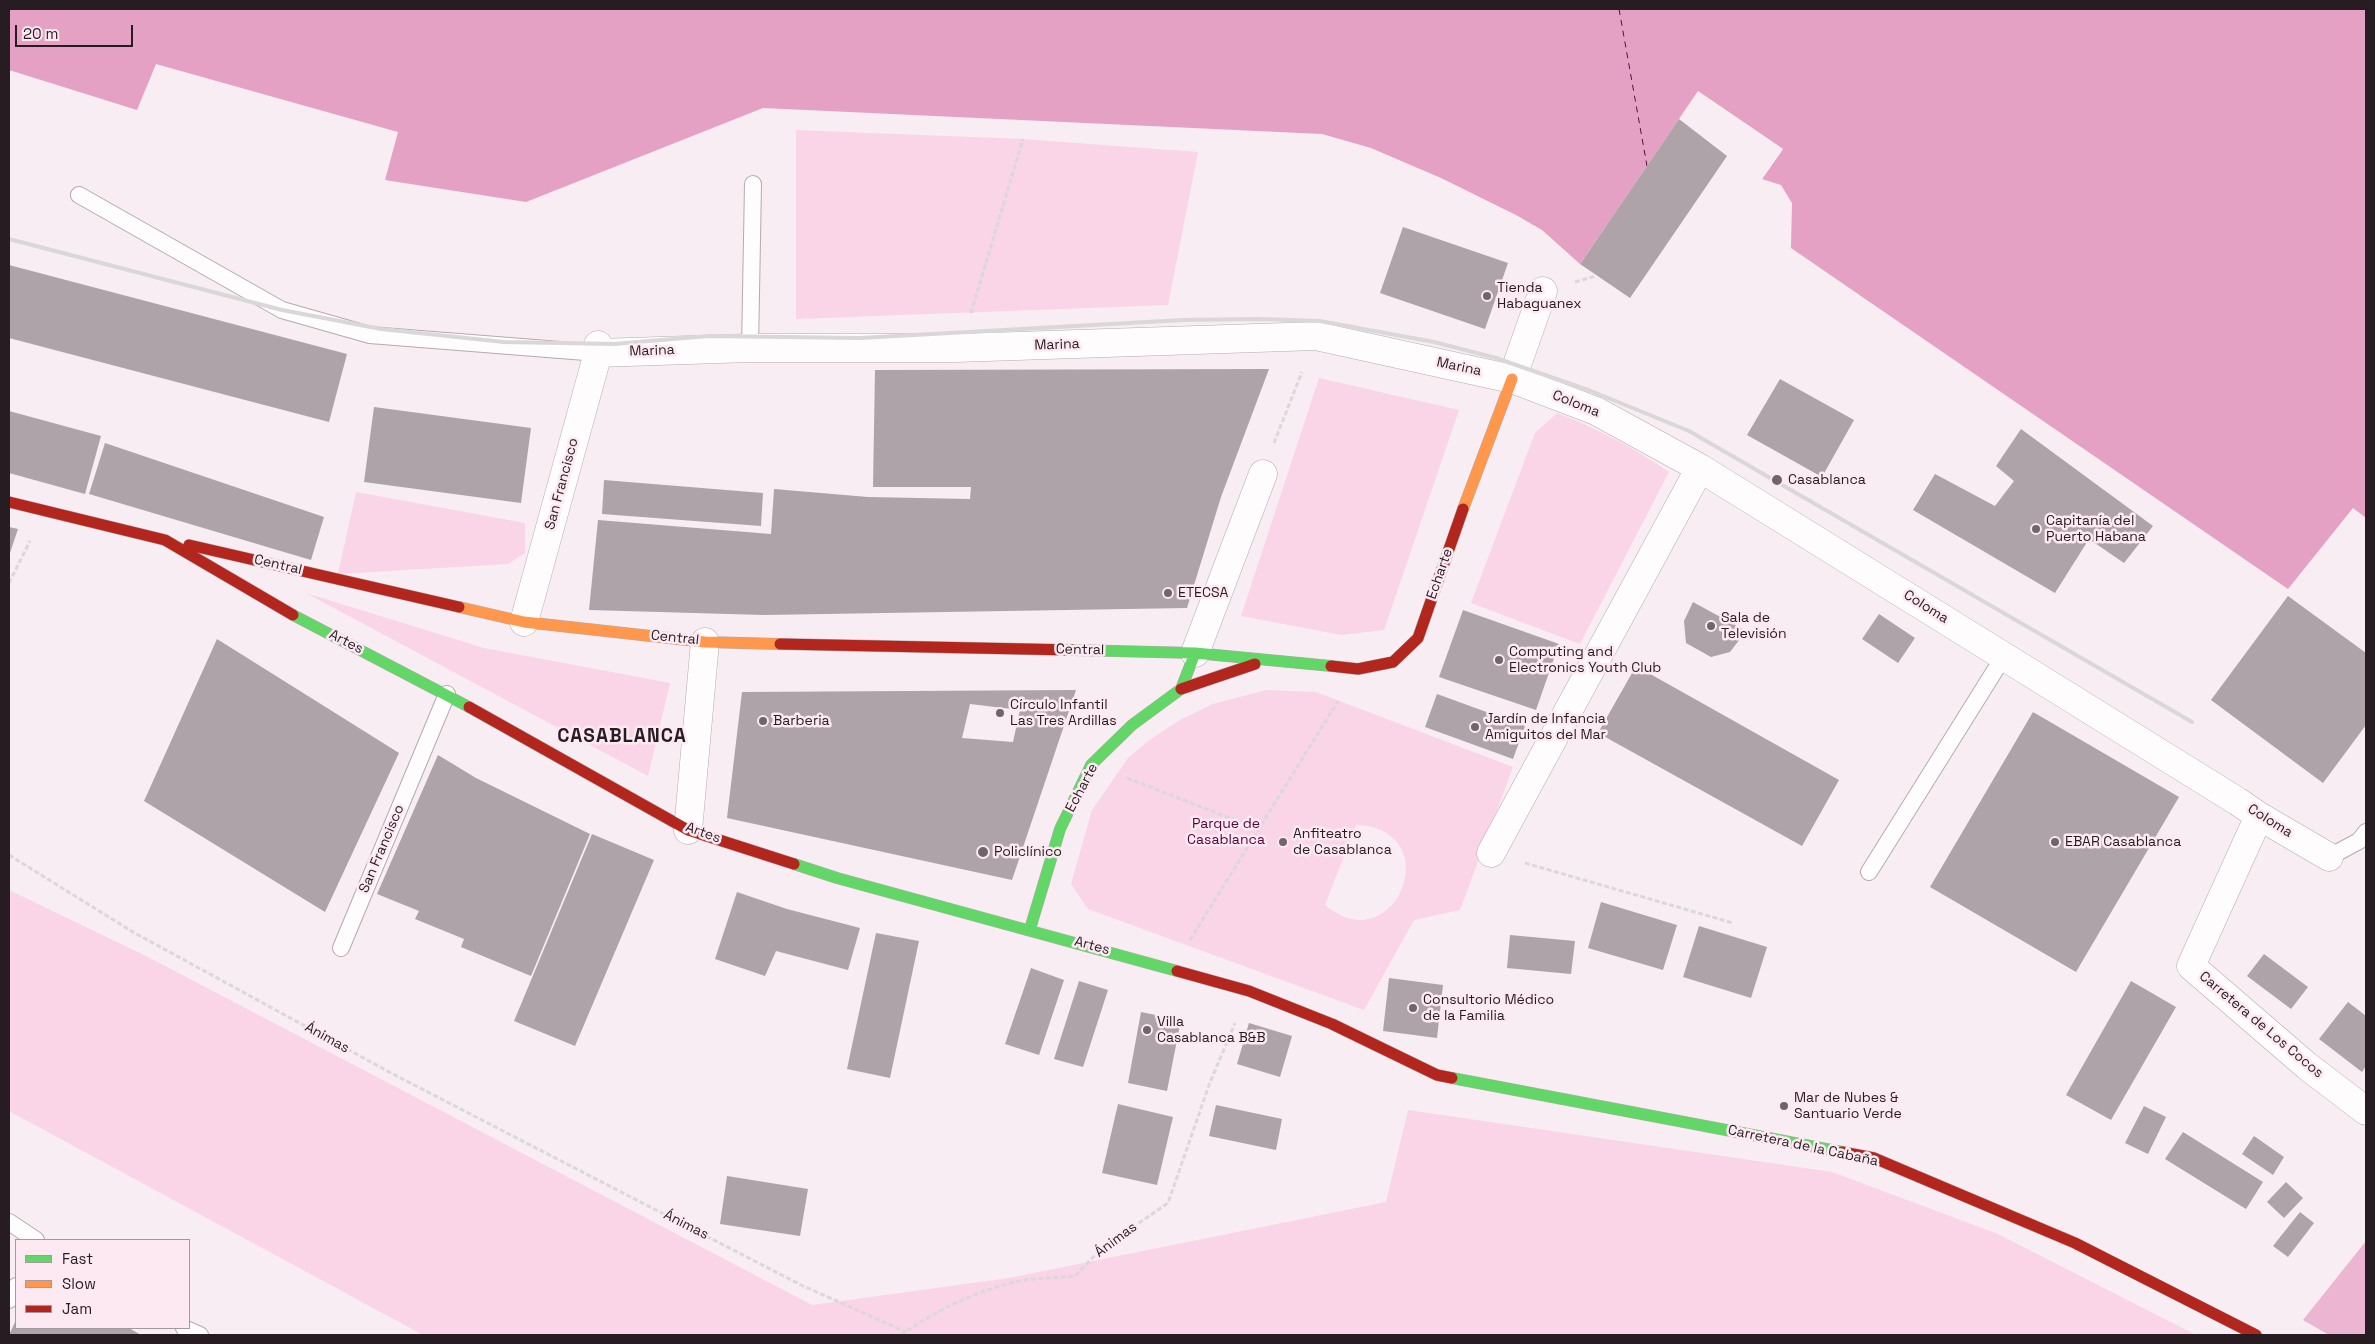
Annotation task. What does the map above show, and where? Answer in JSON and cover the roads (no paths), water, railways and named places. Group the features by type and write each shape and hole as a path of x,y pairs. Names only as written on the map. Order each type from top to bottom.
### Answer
{"main road":[{"name":"Echarte","path":"1195,653 1358,669 1393,662 1418,638 1470,489 1512,379"},
{"name":"Artes","path":"9,502 165,540 268,602 447,694 688,830 837,878 1030,929 1249,991 1332,1024 1436,1075"},
{"name":"Central","path":"165,540 524,622 705,642 1195,653"},
{"path":"1181,689 1195,653"},
{"name":"Echarte","path":"1030,929 1060,829 1091,765 1132,725 1181,689 1225,673 1268,661"},
{"name":"Carretera de la Cabaña","path":"1436,1075 1874,1158 2075,1243 2256,1335"}],"street":[{"name":"Echarte","path":"1512,379 1543,290"},
{"name":"Marina","path":"598,349 957,348 1316,336 1512,379"},
{"name":"San Francisco","path":"524,622 598,349"},
{"name":"Coloma","path":"1512,379 1596,411 1700,468 2259,816 2329,857"},
{"path":"1492,854 1700,468"},
{"path":"1195,653 1262,474"},
{"path":"688,830 705,642"},
{"name":"Carretera de Los Cocos","path":"2259,816 2191,966 2307,1066 2366,1111"}],"lane":[{"path":"750,348 753,184"},
{"path":"79,195 282,310 370,335 598,349"},
{"path":"1869,872 2004,656"},
{"name":"San Francisco","path":"341,948 447,694"},
{"path":"2329,857 2359,841 2366,832"},
{"path":"9,1222 34,1239"},
{"path":"9,1300 15,1288"}],"railway":[{"path":"9,239 282,310 381,329 504,342 614,344 709,336 860,338 1183,320 1259,319 1320,321 1434,342 1496,358 1591,391 1689,431 2192,722"}],"place":[{"name":"Tienda Habaguanex","path":"1487,296"},
{"name":"Casablanca","path":"1777,480"},
{"name":"Capitanía del Puerto Habana","path":"2036,529"},
{"name":"ETECSA","path":"1168,593"},
{"name":"Sala de Televisión","path":"1711,626"},
{"name":"Computing and Electronics Youth Club","path":"1499,660"},
{"name":"Círculo Infantil Las Tres Ardillas","path":"1000,713"},
{"name":"Barberia","path":"763,721"},
{"name":"Jardín de Infancia Amiguitos del Mar","path":"1475,727"},
{"name":"Anfiteatro de Casablanca","path":"1283,842"},
{"name":"EBAR Casablanca","path":"2055,842"},
{"name":"Policlínico","path":"983,852"},
{"name":"Consultorio Médico de la Familia","path":"1413,1008"},
{"name":"Villa Casablanca B&B","path":"1147,1030"},
{"name":"Mar de Nubes & Santuario Verde","path":"1784,1106"}],"district":[{"name":"CASABLANCA","path":"622,737"}],"park label":[{"name":"Parque de Casablanca","path":"1226,832"}]}
